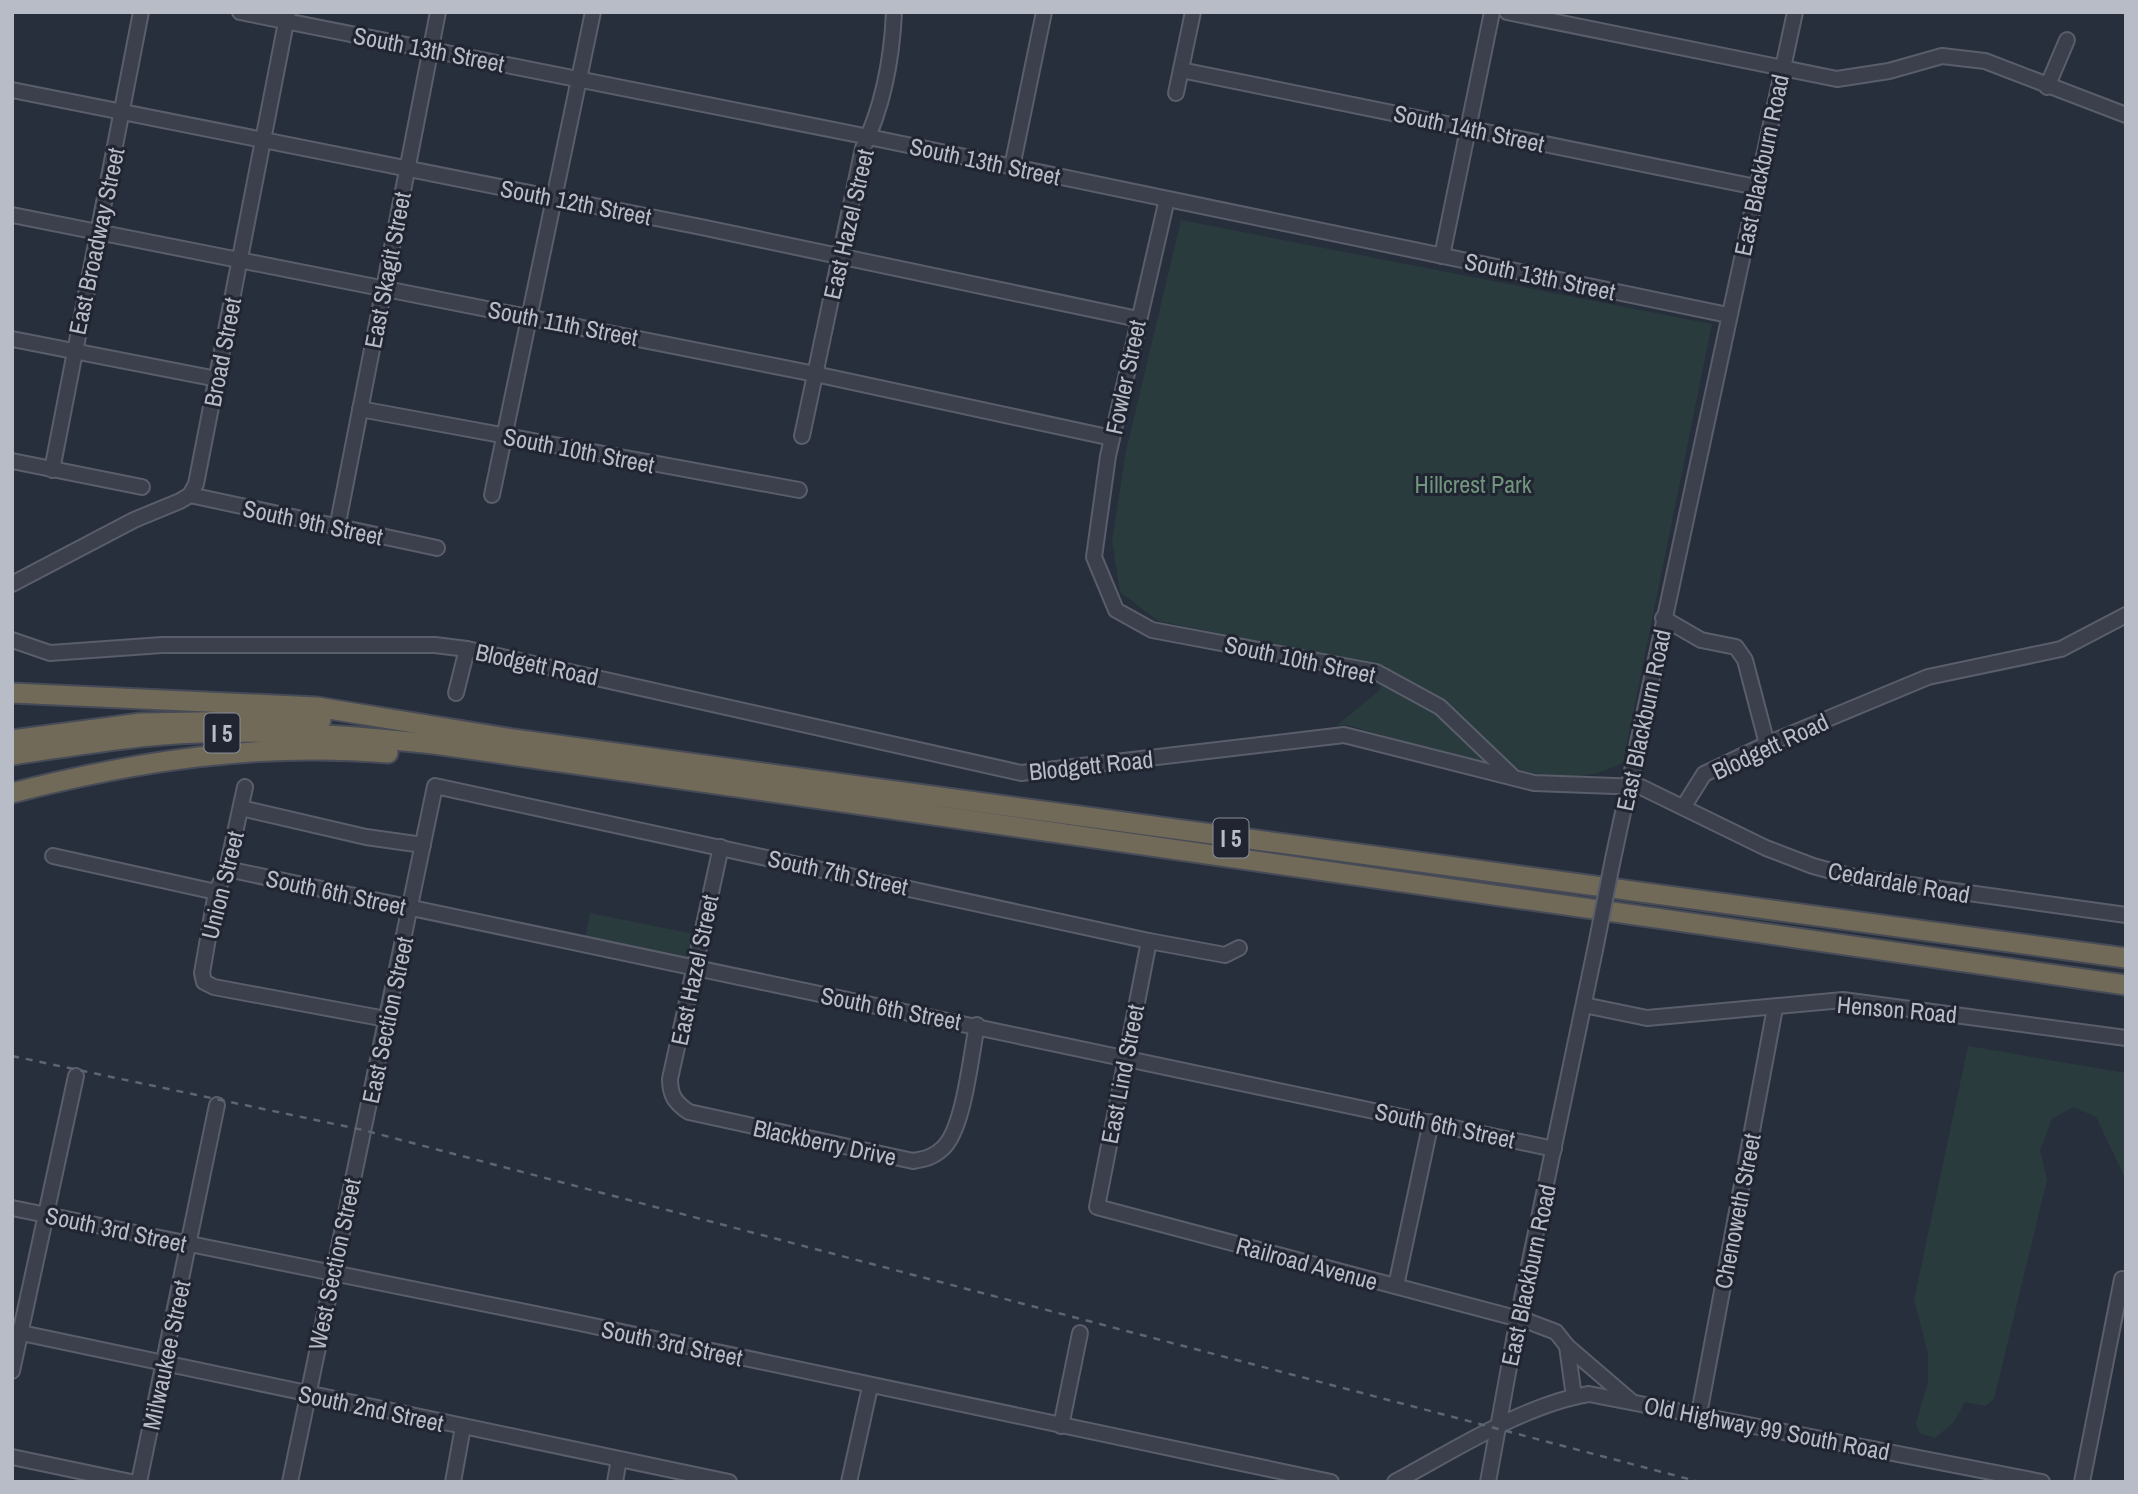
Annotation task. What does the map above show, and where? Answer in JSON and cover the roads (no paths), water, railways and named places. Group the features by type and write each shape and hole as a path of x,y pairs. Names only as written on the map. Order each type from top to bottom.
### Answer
{"highway":[{"path":"12,692 317,707 403,723"},
{"name":"I 5","path":"12,740 141,723 228,720 403,723 1400,861 2126,956"},
{"name":"I 5","path":"12,755 105,741 198,733 331,734 433,744 2126,987"},
{"path":"12,793 143,764 236,751 298,749 365,751 643,774"}],"street":[{"name":"East Broadway Street","path":"52,470 141,12"},
{"name":"South 13th Street","path":"240,12 287,17 430,49 1728,315"},
{"name":"East Skagit Street","path":"337,527 438,12"},
{"path":"492,495 507,436 593,12"},
{"path":"1012,167 1044,12"},
{"path":"1176,93 1193,12"},
{"path":"1442,256 1492,12"},
{"path":"1507,12 1837,79 1889,71 1942,56 1985,61 2047,87 2126,115"},
{"name":"East Blackburn Road","path":"1488,1482 1518,1318 1663,618 1795,12"},
{"name":"East Hazel Street","path":"802,436 863,148 875,124 884,84 894,29 889,13"},
{"name":"Broad Street","path":"190,495 196,484 287,17"},
{"path":"2047,87 2067,40"},
{"name":"South 14th Street","path":"1181,70 1756,187"},
{"name":"South 12th Street","path":"12,90 407,168 1138,319"},
{"name":"Fowler Street","path":"1094,557 1112,438 1167,199"},
{"name":"South 11th Street","path":"12,215 815,374 1112,438"},
{"path":"12,339 217,379"},
{"name":"South 10th Street","path":"360,408 799,490"},
{"path":"12,461 142,487"},
{"path":"12,584 72,551 190,495"},
{"name":"South 9th Street","path":"190,495 437,548"},
{"name":"South 10th Street","path":"1094,557 1116,610 1152,630 1376,672 1440,707 1512,776"},
{"name":"Blodgett Road","path":"12,640 50,653 162,645 435,645 467,649 1021,773 1344,735 1534,783 1630,784 1684,806 1704,774 1767,744 1928,677 2061,649 2126,615"},
{"path":"1663,618 1701,640 1736,647 1745,660 1767,744"},
{"path":"456,693 467,649"},
{"name":"East Section Street","path":"363,1129 435,786"},
{"name":"South 7th Street","path":"435,786 1149,941 1224,956 1239,948"},
{"name":"Union Street","path":"245,787 227,869 216,892 202,973 204,982 214,987 386,1019"},
{"name":"Cedardale Road","path":"1684,806 1766,848 1813,866 1854,877 2126,915"},
{"path":"241,808 366,836 423,845"},
{"name":"East Hazel Street","path":"670,1092 670,1079 721,847"},
{"path":"53,856 216,892"},
{"name":"South 6th Street","path":"227,869 695,969 977,1025 1554,1149"},
{"name":"East Lind Street","path":"1097,1207 1149,941"},
{"name":"Henson Road","path":"1584,1005 1647,1018 1843,1000 2126,1038"},
{"name":"Chenoweth Street","path":"1699,1414 1775,1008"},
{"name":"Blackberry Drive","path":"670,1092 677,1104 689,1112 913,1161 931,1157 945,1147 958,1116 977,1025"},
{"path":"12,1371 16,1332 46,1215 76,1076"},
{"name":"Milwaukee Street","path":"139,1482 217,1105"},
{"path":"1396,1286 1431,1122"},
{"name":"West Section Street","path":"290,1482 363,1129"},
{"name":"Railroad Avenue","path":"1097,1207 1518,1318 1556,1332 1567,1346 1631,1401"},
{"name":"South 3rd Street","path":"12,1208 570,1321 1296,1478 1331,1482"},
{"path":"2082,1482 2122,1279"},
{"name":"South 2nd Street","path":"16,1332 729,1482"},
{"path":"1061,1426 1080,1333"},
{"path":"1567,1346 1574,1397"},
{"path":"849,1482 870,1387"},
{"name":"Old Highway 99 South Road","path":"1497,1429 1537,1408 1589,1394 2042,1482"},
{"path":"453,1482 463,1427"},
{"path":"1395,1482 1497,1429"},
{"path":"12,1457 131,1482"},
{"path":"615,1482 619,1459"}],"railway":[{"path":"12,1056 363,1130 1700,1482"}],"park label":[{"name":"Hillcrest Park","path":"1473,484"}]}
